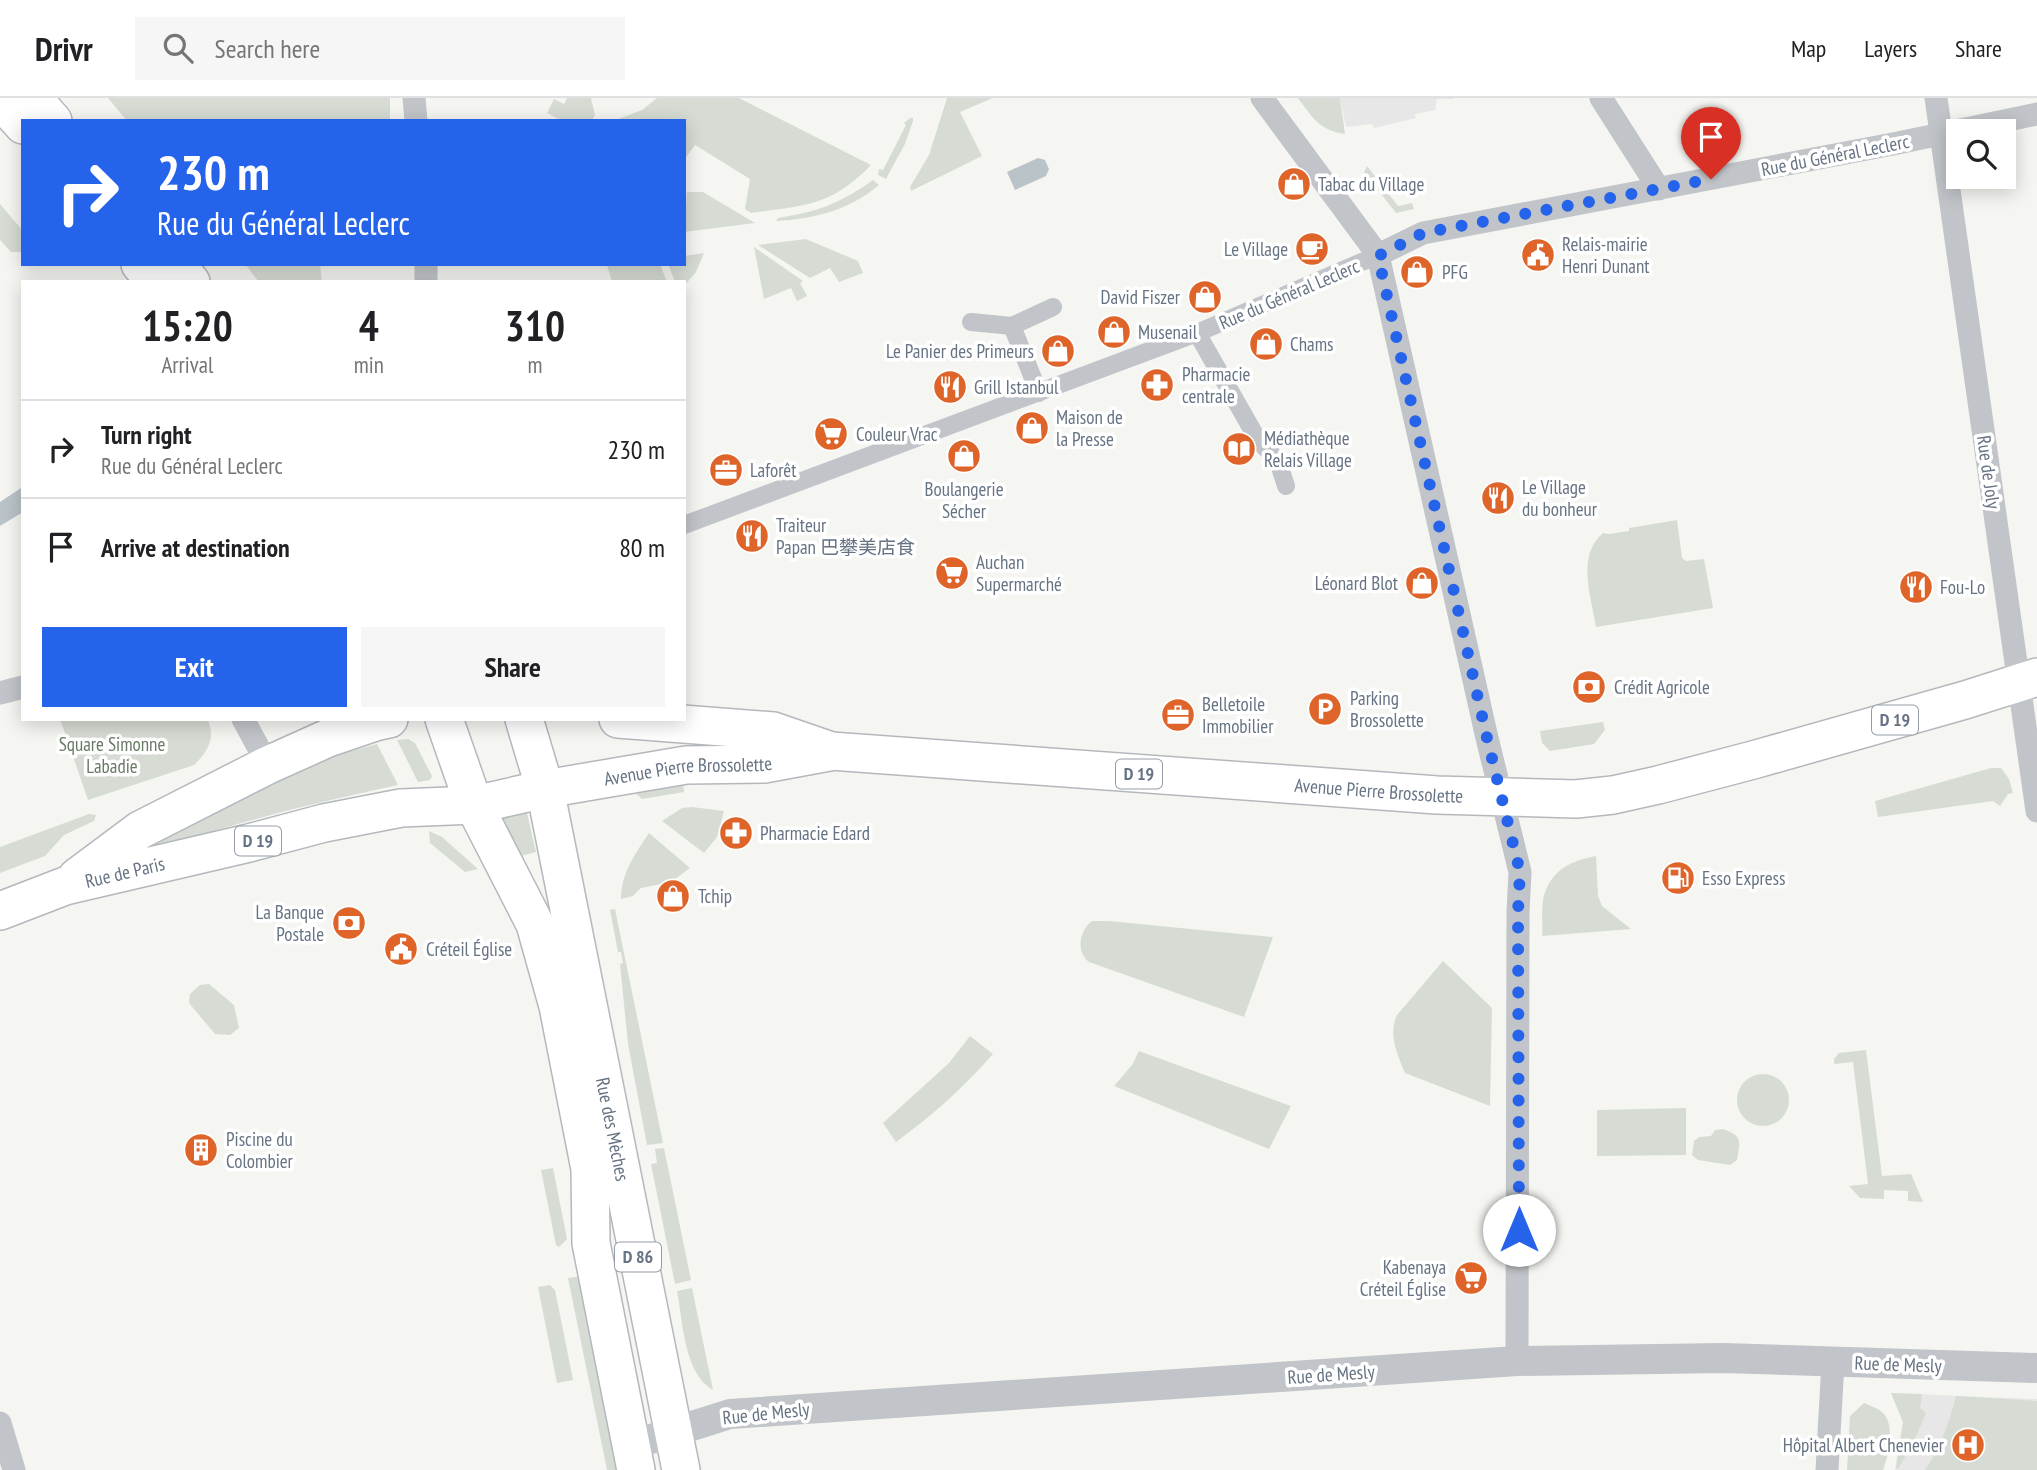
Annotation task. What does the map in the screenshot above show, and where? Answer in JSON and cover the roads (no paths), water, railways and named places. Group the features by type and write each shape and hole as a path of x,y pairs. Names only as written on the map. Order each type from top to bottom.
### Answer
{"main road":[{"path":"33,98 51,119"},
{"path":"0,99 21,123"},
{"path":"143,266 153,280"},
{"path":"178,266 189,280"},
{"name":"Avenue Pierre Brossolette","path":"545,789 686,765 764,764 831,751 1502,798 1576,799 1613,795 1658,785 1948,705 2028,680"},
{"name":"Rue de Paris","path":"65,886 139,830 268,765 328,738 379,721"},
{"name":"D 86","path":"445,721 474,805"},
{"name":"D 86","path":"525,721 545,789"},
{"name":"Avenue Pierre Brossolette","path":"644,721 773,731 831,751"},
{"name":"Rue de Paris","path":"65,886 249,844 324,822 411,806 474,805 545,789"},
{"name":"Rue des Mèches","path":"545,789 681,1470"},
{"name":"Rue des Mèches","path":"474,805 535,924 558,1006 590,1169 591,1243 634,1458"},
{"name":"D 19","path":"0,911 65,886"}],"street":[{"path":"414,98 416,119"},
{"path":"1262,98 1378,256 1520,872 1517,1362"},
{"path":"1601,98 1659,189"},
{"name":"Rue de Joly","path":"1936,98 2028,680 2037,811"},
{"name":"Rue du Général Leclerc","path":"686,524 1197,333 1378,256 1423,233 2037,114"},
{"path":"971,322 1012,326 1053,307"},
{"path":"1012,326 1039,393"},
{"path":"1197,333 1258,440 1278,461 1286,486"},
{"path":"0,693 21,688"},
{"path":"244,721 268,765"},
{"name":"Rue de Mesly","path":"634,1458 674,1432 730,1414 1517,1362 1723,1359 2037,1368"},
{"path":"1827,1470 1833,1362"},
{"path":"0,1423 14,1470"}],"place":[{"name":"Tabac du Village","path":"1294,184"},
{"name":"Le Village","path":"1312,249"},
{"name":"Relais-mairie Henri Dunant","path":"1538,255"},
{"name":"PFG","path":"1417,272"},
{"name":"David Fiszer","path":"1205,297"},
{"name":"Musenail","path":"1114,332"},
{"name":"Chams","path":"1266,344"},
{"name":"Le Panier des Primeurs","path":"1058,351"},
{"name":"Pharmacie centrale","path":"1157,385"},
{"name":"Grill Istanbul","path":"950,387"},
{"name":"Maison de la Presse","path":"1032,428"},
{"name":"Couleur Vrac","path":"831,434"},
{"name":"Médiathèque Relais Village","path":"1239,449"},
{"name":"Boulangerie Sécher","path":"964,456"},
{"name":"Laforêt","path":"726,470"},
{"name":"Le Village du bonheur","path":"1498,498"},
{"name":"Traiteur Papan 巴攀美店食","path":"752,536"},
{"name":"Auchan Supermarché","path":"952,573"},
{"name":"Léonard Blot","path":"1422,583"},
{"name":"Fou-Lo","path":"1916,587"},
{"name":"Crédit Agricole","path":"1589,687"},
{"name":"Parking Brossolette","path":"1325,709"},
{"name":"Belletoile Immobilier","path":"1178,715"},
{"name":"Pharmacie Edard","path":"736,833"},
{"name":"Esso Express","path":"1678,878"},
{"name":"Tchip","path":"673,896"},
{"name":"La Banque Postale","path":"349,923"},
{"name":"Créteil Église","path":"401,949"},
{"name":"Piscine du Colombier","path":"201,1150"},
{"name":"Kabenaya Créteil Église","path":"1471,1278"},
{"name":"Hôpital Albert Chenevier","path":"1968,1445"}],"park label":[{"name":"Square Simonne Labadie","path":"112,755"}]}
